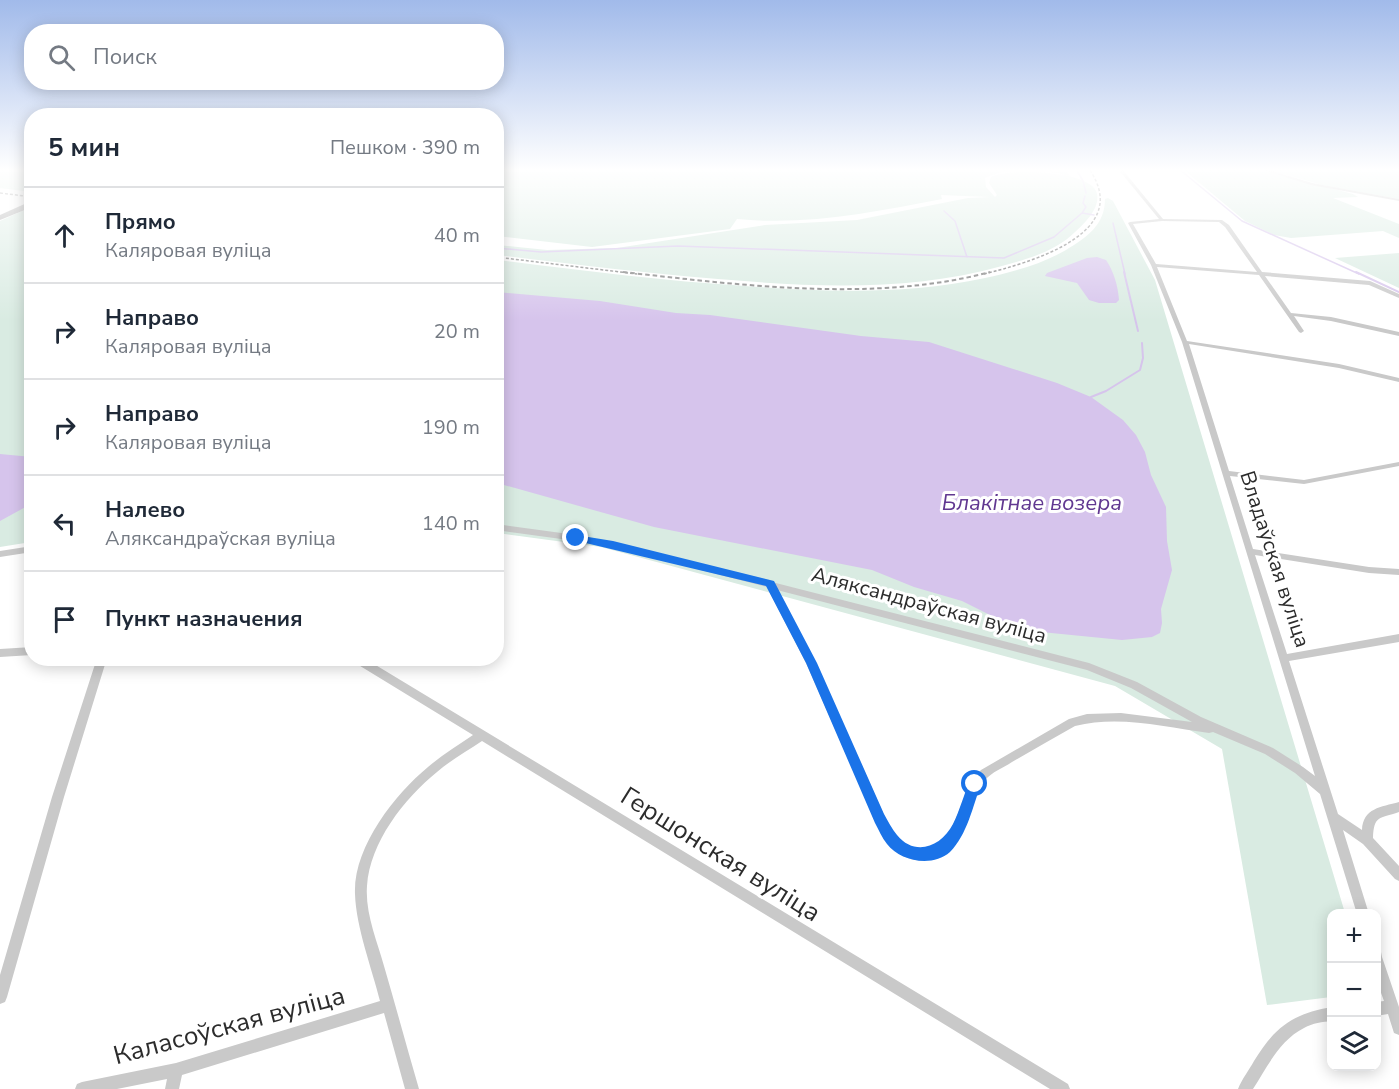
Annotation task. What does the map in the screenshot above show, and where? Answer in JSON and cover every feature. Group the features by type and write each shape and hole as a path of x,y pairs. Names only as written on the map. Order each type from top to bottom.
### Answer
{"street":[{"path":"1162,220 1220,221 1227,226 1301,332"},
{"name":"Владаўская вуліца","path":"1162,220 1130,223 1154,265 1185,342 1361,909"},
{"path":"1154,265 1370,283 1399,296"},
{"path":"1288,314 1331,319 1399,334"},
{"path":"1185,342 1339,366 1399,380"},
{"path":"1226,473 1304,482 1399,464"},
{"name":"Аляксандраўская вуліца","path":"504,528 613,545 1089,667 1134,685 1218,730 1269,751 1299,770 1326,792"},
{"path":"18,552 24,547"},
{"path":"0,554 24,551"},
{"path":"1251,552 1369,570 1399,572"},
{"path":"770,584 811,663 885,830 900,848 909,853 928,855 945,847 957,829 970,793 982,775 1073,722 1085,718 1113,717 1218,730"},
{"path":"1285,658 1399,638"},
{"path":"0,653 24,652"},
{"path":"0,997 58,797 99,666"},
{"name":"Гершонская вуліца","path":"368,666 1063,1089"},
{"path":"412,1089 361,904 361,884 365,864 386,825 411,790 440,764 482,735"},
{"path":"1368,840 1368,822 1374,815 1399,807"},
{"path":"1334,818 1368,840 1399,874"},
{"path":"1379,963 1399,1028"},
{"name":"Каласоўская вуліца","path":"82,1089 176,1070 389,1005"},
{"path":"1381,1008 1392,1007"},
{"path":"1245,1089 1287,1028 1303,1019 1327,1015"},
{"path":"172,1089 176,1070"}],"shaded area":[{"path":"24,220 24,543 0,547 0,221"},
{"path":"504,220 736,220 730,229 592,247 504,237"},
{"path":"748,220 804,220 789,221"},
{"path":"857,220 1087,220 1059,244 1012,263 967,274 896,284 825,285 753,282 504,256 504,246 547,250 617,248 765,225"},
{"path":"1100,220 1123,220 1155,280 1344,909 1327,909 1327,998 1267,1005 1222,749 1115,686 601,547 504,534 504,261 714,284 835,291 895,290 955,283 1006,273 1057,255 1081,240"},
{"path":"1244,220 1388,220 1399,224 1399,238 1383,231 1291,238 1274,235"},
{"path":"1399,253 1399,288 1335,258"}],"water":[{"path":"1097,257 1106,260 1113,274 1119,300 1116,303 1099,303 1089,300 1077,283 1045,276 1047,273 1087,258"},
{"name":"Блакітнае возера","path":"504,293 600,301 676,313 710,315 861,336 929,342 1057,383 1091,397 1123,420 1136,435 1145,452 1151,475 1166,507 1167,541 1172,570 1161,609 1160,633 1152,637 1122,640 1031,631 1014,627 962,601 914,587 872,570 654,527 504,485"},
{"path":"0,454 24,456 24,508 0,521"}],"waterway":[{"path":"954,220 967,257"},
{"path":"967,257 1004,258 1054,237 1074,220"},
{"path":"1241,220 1359,274"},
{"path":"1113,223 1125,274"},
{"path":"504,249 541,252 678,246 967,257"},
{"path":"1124,272 1138,331"},
{"path":"1356,272 1399,292"},
{"path":"1091,397 1106,391 1140,370 1143,358 1142,343"}],"railway":[{"path":"984,274 1049,253 1070,242 1088,228 1093,220"},
{"path":"504,258 637,274"},
{"path":"623,272 760,286 854,289 901,287 990,272"}],"route":[{"path":"576,538 770,584 811,663 885,830 900,848 909,853 928,855 945,847 957,829 975,784"}]}
